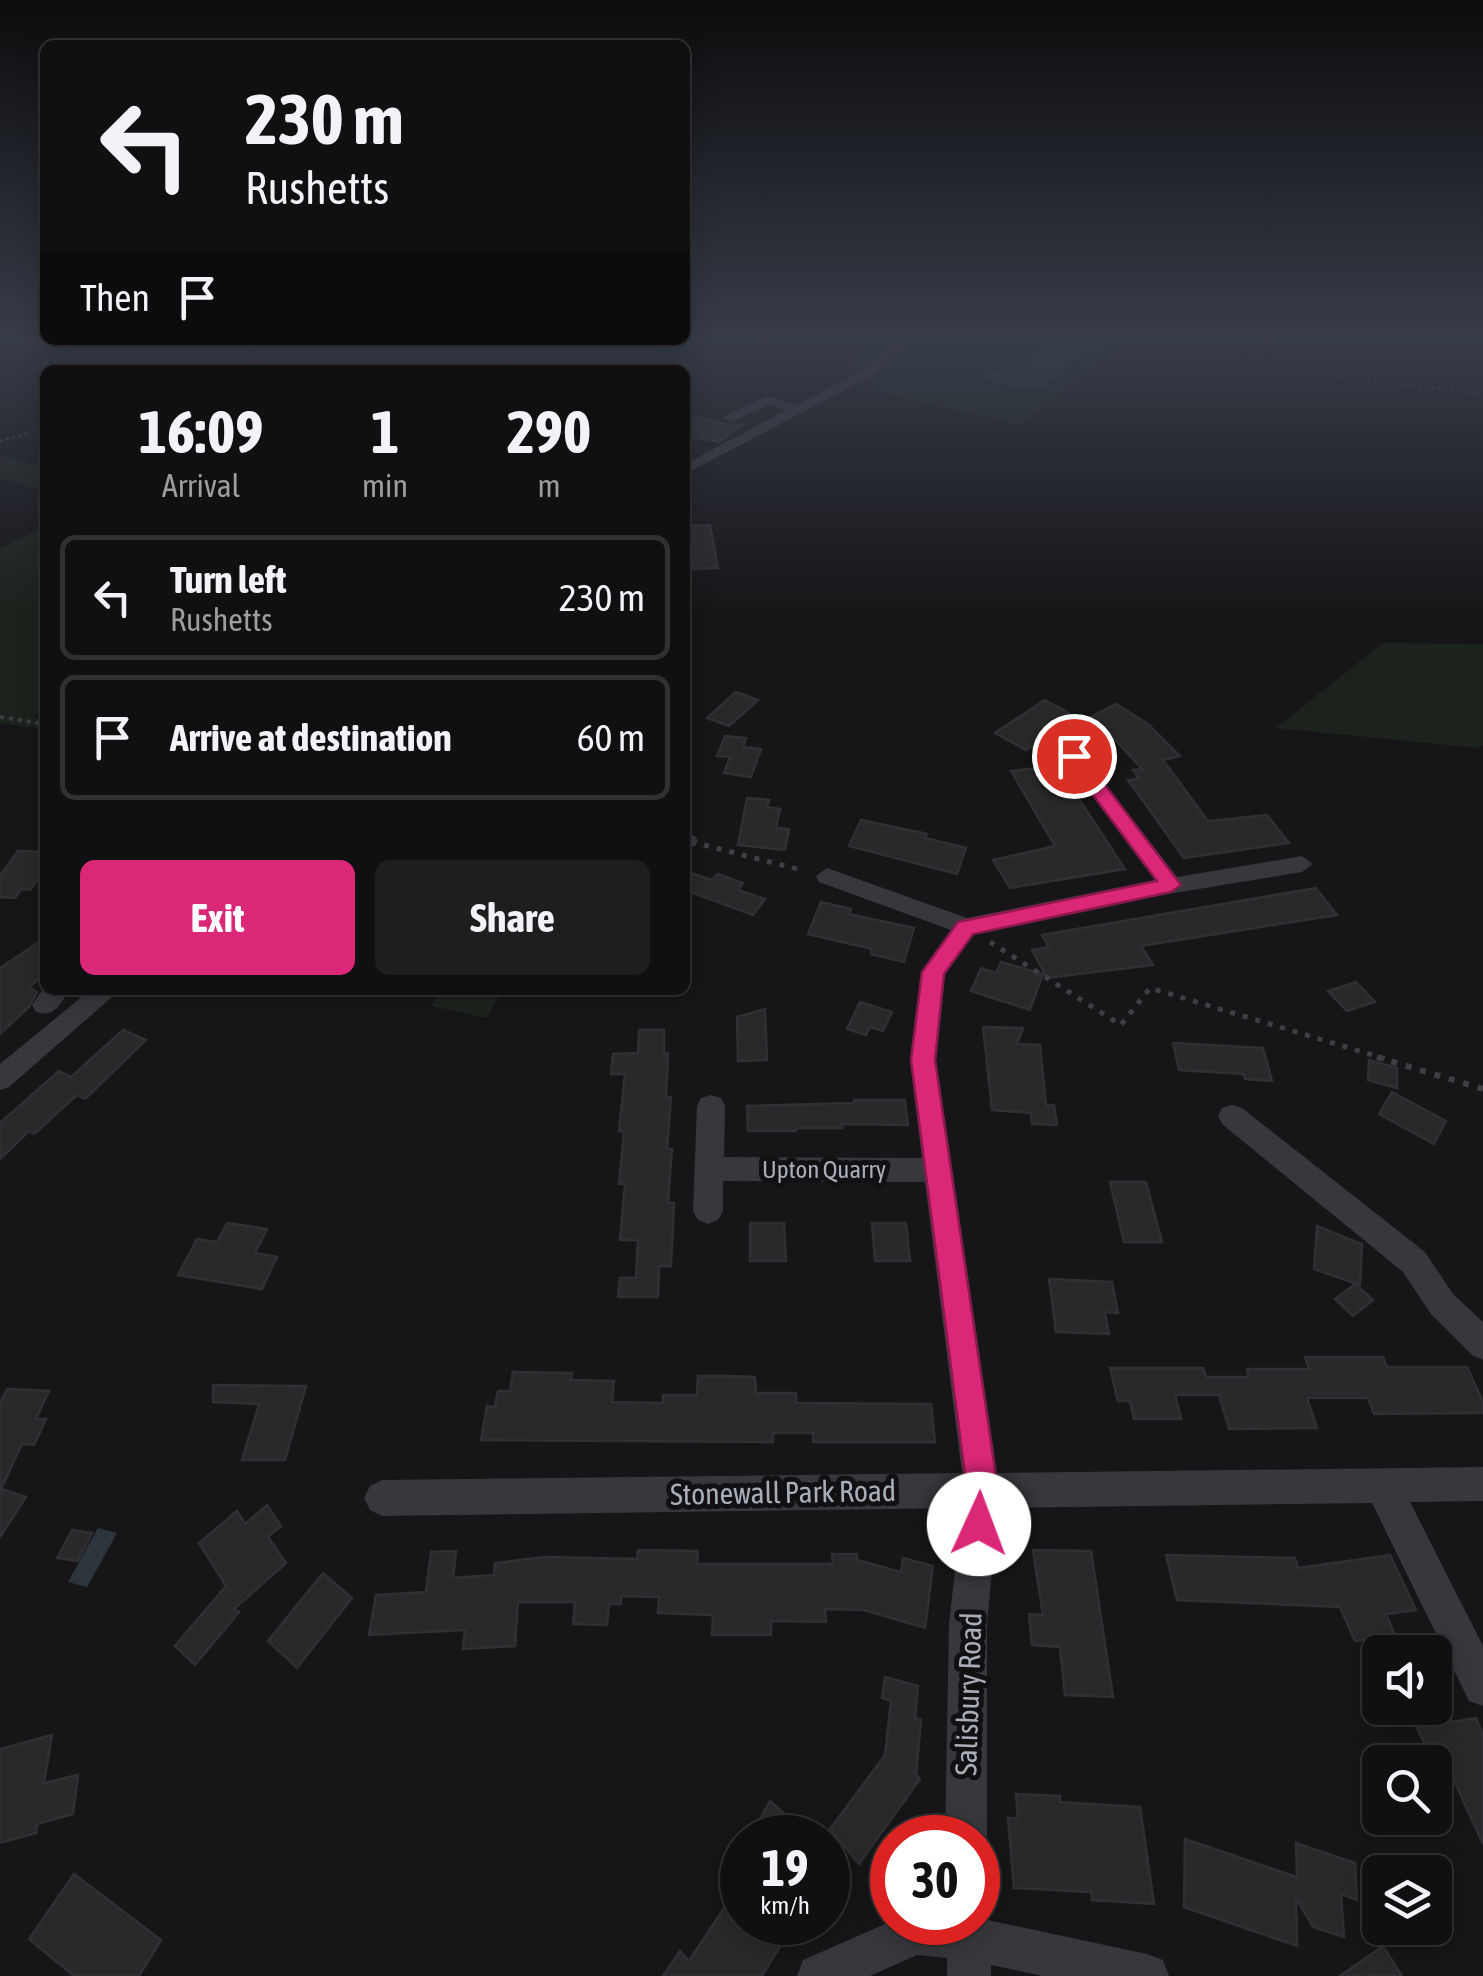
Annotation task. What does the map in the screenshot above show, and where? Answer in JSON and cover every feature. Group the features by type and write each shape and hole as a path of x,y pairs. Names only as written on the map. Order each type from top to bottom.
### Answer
{"street":[{"path":"690,467 762,428"},
{"path":"1074,756 1171,885"},
{"path":"827,876 966,927 1171,885 1302,864"},
{"name":"Salisbury Road","path":"965,1815 968,1624 982,1490 923,1060 933,972 966,927"},
{"path":"0,1079 101,995"},
{"path":"708,1212 711,1106"},
{"path":"1232,1116 1414,1262 1442,1304 1483,1344"},
{"name":"Upton Quarry","path":"709,1170 940,1170"},
{"path":"1381,1484 1483,1687"},
{"name":"Stonewall Park Road","path":"382,1498 1483,1484"},
{"path":"819,1976 916,1933 969,1946 1147,1976"}],"path":[{"path":"0,442 40,430"},
{"path":"0,717 40,723"},
{"path":"690,842 827,876"},
{"path":"966,927 1121,1025 1150,988 1483,1089"}],"shaded area":[{"path":"0,455 40,467 40,490 0,479"},
{"path":"40,529 40,710 34,718 40,718 40,728 0,723 0,548"},
{"path":"1383,643 1483,644 1483,745 1477,748 1276,728"},
{"path":"437,995 499,995 487,1018 431,1006"},
{"path":"98,1528 117,1533 87,1587 68,1582"}],"building":[{"path":"690,428 738,428 719,442 690,436"},
{"path":"710,525 718,568 693,569 690,526"},
{"path":"736,692 758,700 729,726 707,718"},
{"path":"1045,700 1076,717 1026,750 995,733"},
{"path":"1116,704 1148,724 1180,756 1163,760 1208,821 1267,815 1289,843 1184,858 1128,780 1139,779 1133,770 1142,769 1109,733 1087,719"},
{"path":"725,736 746,738 743,747 761,749 751,777 724,773 730,757 717,756"},
{"path":"1045,767 1064,797 1077,796 1125,869 1010,888 993,860 1055,846 1011,771"},
{"path":"747,798 769,800 767,807 780,809 776,828 789,829 785,850 738,845"},
{"path":"861,820 927,834 925,838 966,848 957,874 849,846"},
{"path":"18,851 40,852 40,876 30,890 21,889 15,898 0,897 0,876"},
{"path":"718,874 743,883 738,890 765,899 753,915 690,892 690,876 712,880"},
{"path":"1316,888 1337,915 1141,946 1153,965 1047,978 1032,950 1049,947 1042,935"},
{"path":"821,902 851,909 849,914 914,928 904,962 871,954 872,949 808,934"},
{"path":"40,941 40,978 29,987 37,992 29,1007 0,1034 0,968"},
{"path":"1001,962 1043,974 1030,1010 971,991 981,968 996,973"},
{"path":"1356,982 1375,1002 1347,1011 1328,991"},
{"path":"860,1002 892,1012 883,1031 870,1027 866,1035 847,1029"},
{"path":"765,1009 767,1060 738,1061 737,1017"},
{"path":"983,1027 1023,1028 1017,1044 1040,1045 1046,1105 1054,1105 1057,1125 1032,1124 1031,1113 992,1110"},
{"path":"123,1030 146,1040 85,1099 77,1095 0,1159 0,1123 59,1071 71,1077"},
{"path":"639,1030 664,1030 664,1053 668,1053 666,1097 671,1097 667,1149 672,1149 668,1203 674,1203 671,1266 659,1266 658,1297 618,1297 620,1278 636,1278 638,1240 620,1240 625,1184 619,1184 624,1132 619,1131 625,1074 611,1074 613,1054 638,1053"},
{"path":"1173,1043 1263,1048 1272,1081 1245,1079 1244,1074 1179,1070"},
{"path":"1369,1060 1397,1068 1397,1088 1368,1080"},
{"path":"1392,1092 1446,1121 1434,1144 1379,1114"},
{"path":"905,1100 908,1125 842,1124 842,1128 748,1131 747,1106"},
{"path":"1110,1182 1146,1182 1162,1242 1124,1242"},
{"path":"227,1223 267,1229 255,1253 277,1257 262,1289 178,1275 197,1239 217,1242"},
{"path":"750,1223 784,1223 786,1261 750,1261"},
{"path":"872,1223 906,1223 910,1261 875,1261"},
{"path":"1317,1226 1362,1244 1360,1285 1314,1269"},
{"path":"1049,1279 1112,1282 1118,1313 1105,1312 1109,1334 1056,1332"},
{"path":"1355,1284 1373,1300 1353,1316 1335,1299"},
{"path":"1305,1357 1383,1357 1387,1367 1467,1367 1483,1402 1483,1413 1374,1414 1368,1398 1307,1398 1317,1428 1229,1429 1219,1395 1175,1395 1181,1419 1134,1419 1130,1401 1118,1401 1110,1368 1203,1368 1206,1377 1249,1377 1247,1369 1309,1369"},
{"path":"513,1372 572,1373 571,1380 614,1381 612,1402 663,1403 663,1395 697,1395 698,1376 726,1376 755,1377 756,1393 796,1393 796,1403 931,1404 935,1442 813,1442 813,1433 773,1433 773,1442 481,1440 487,1406 495,1407 498,1391 510,1391"},
{"path":"213,1385 306,1386 285,1460 242,1460 259,1404 213,1402"},
{"path":"7,1389 49,1391 36,1419 46,1419 34,1445 22,1444 1,1489 26,1497 0,1537 0,1403"},
{"path":"267,1505 281,1526 268,1537 286,1563 234,1609 239,1612 195,1665 175,1646 226,1586 199,1543 237,1511 245,1524"},
{"path":"72,1530 92,1533 78,1561 57,1558"},
{"path":"638,1550 698,1551 697,1564 833,1564 832,1554 857,1554 857,1560 901,1572 903,1558 933,1566 925,1628 864,1610 825,1609 826,1622 771,1621 771,1635 712,1635 713,1615 658,1613 659,1597 621,1596 621,1604 609,1604 607,1625 573,1624 575,1602 518,1602 515,1646 463,1649 465,1630 369,1635 376,1595 426,1592 431,1552 456,1551 453,1578 494,1575 495,1563 544,1557 637,1559"},
{"path":"1033,1550 1091,1551 1113,1697 1065,1695 1060,1647 1032,1645 1029,1614 1043,1615"},
{"path":"1166,1555 1295,1558 1298,1568 1390,1555 1416,1610 1386,1614 1395,1635 1362,1635 1362,1640 1355,1641 1340,1607 1177,1600"},
{"path":"323,1573 352,1598 297,1668 268,1641"},
{"path":"885,1677 918,1686 915,1718 921,1720 916,1774 920,1779 894,1815 870,1815 870,1849 859,1864 850,1853 850,1815 840,1815 885,1755 891,1701 882,1698"},
{"path":"1476,1718 1483,1734 1483,1844 1452,1776 1452,1745 1425,1745 1416,1725 1452,1725"},
{"path":"52,1735 44,1783 78,1775 73,1814 37,1824 36,1833 0,1843 0,1749"},
{"path":"1016,1794 1060,1796 1060,1802 1140,1807 1154,1904 1092,1900 1091,1892 1014,1888 1008,1818 1018,1818"},
{"path":"770,1801 786,1815 762,1815"},
{"path":"1185,1839 1297,1877 1296,1843 1355,1863 1357,1900 1341,1894 1344,1937 1313,1927 1296,1898 1297,1946 1184,1907"},
{"path":"74,1874 161,1940 139,1976 74,1976 29,1939"},
{"path":"720,1914 720,1945 781,1945 762,1976 663,1976 680,1951 689,1961"},
{"path":"1383,1946 1402,1976 1340,1976"}],"route":[{"path":"979,1524 982,1490 923,1060 933,972 966,927 1171,885 1074,756"}]}
